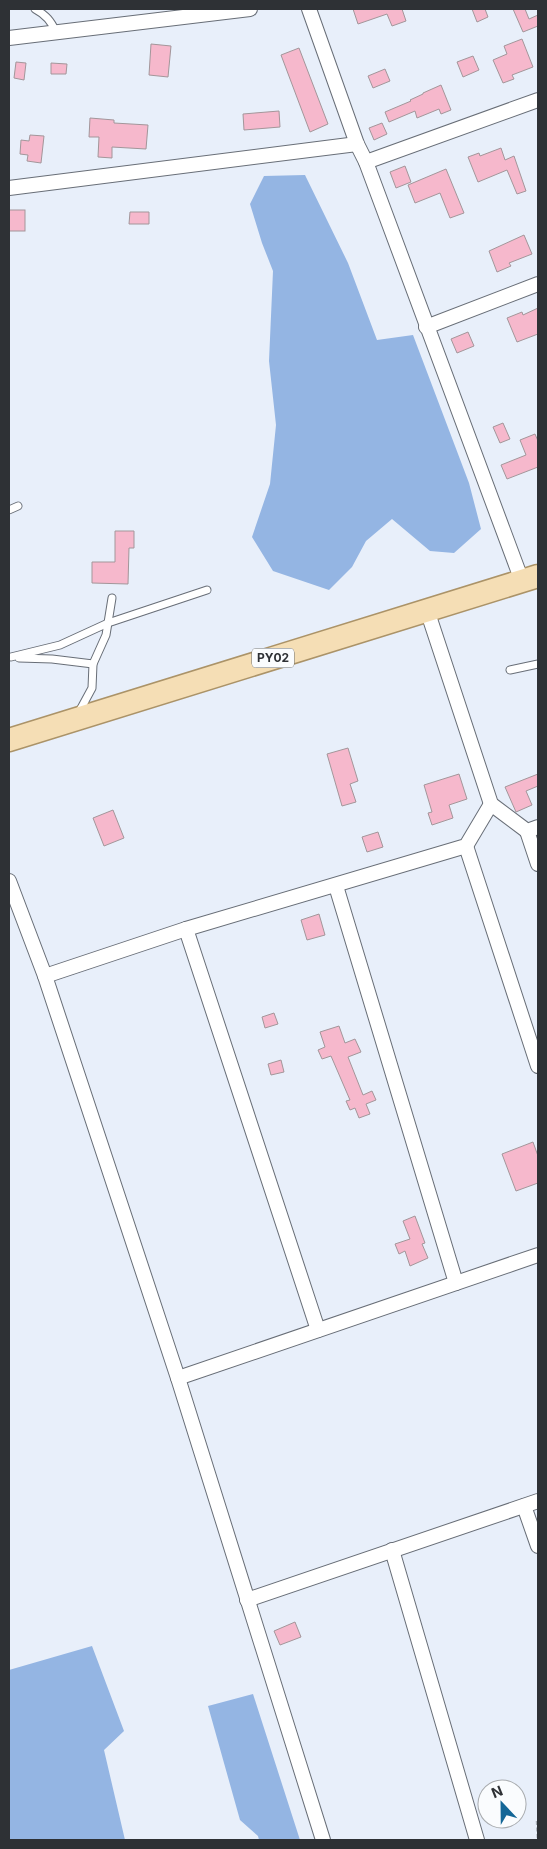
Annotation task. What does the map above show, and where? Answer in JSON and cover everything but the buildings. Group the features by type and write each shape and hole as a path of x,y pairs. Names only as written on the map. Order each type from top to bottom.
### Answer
{"main road":[{"name":"PY02","path":"9,740 530,578"}],"street":[{"path":"9,38 250,9"},
{"path":"309,9 357,144 366,162 426,327 530,578"},
{"path":"366,162 538,100"},
{"path":"9,188 357,144"},
{"path":"426,327 538,284"},
{"path":"427,610 491,804 532,829 538,864"},
{"path":"45,976 186,929 466,846 491,804"},
{"path":"466,846 538,1066"},
{"path":"9,881 45,976 178,1378 323,1840"},
{"path":"336,886 456,1283"},
{"path":"186,929 318,1330"},
{"path":"178,1378 538,1256"},
{"path":"247,1600 538,1501"},
{"path":"524,1506 538,1546"},
{"path":"392,1550 477,1840"}],"lane":[{"path":"35,9 45,14 56,32"},
{"path":"9,510 18,506"},
{"path":"10,658 60,645 108,622 207,590"},
{"path":"75,719 92,688 93,664 106,635 112,598"},
{"path":"10,658 52,659 93,664"},
{"path":"510,670 538,664"}],"path":[{"path":"538,1821 538,1840"}],"shaded area":[{"path":"305,175 348,263 377,340 413,335 469,483 481,529 454,553 430,551 392,519 366,541 352,567 329,590 273,571 252,537 270,484 276,425 269,361 273,271 250,204 264,176"},
{"path":"92,1646 124,1731 104,1750 125,1840 9,1840 9,1670"},
{"path":"253,1694 300,1840 259,1840 258,1836 240,1820 208,1706"}]}
